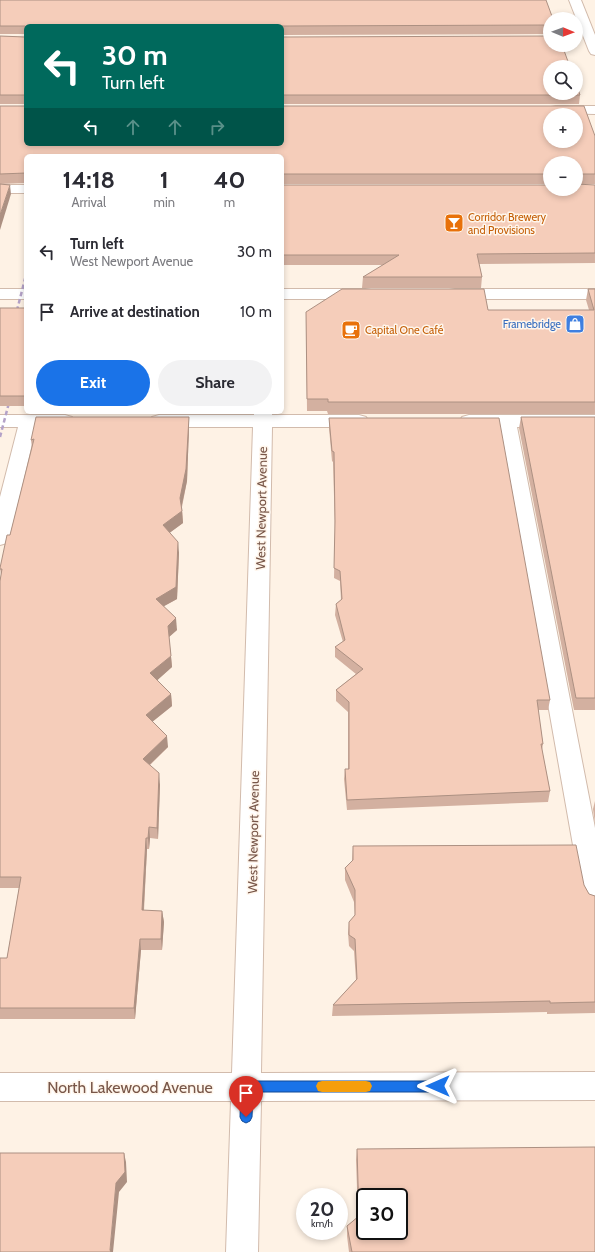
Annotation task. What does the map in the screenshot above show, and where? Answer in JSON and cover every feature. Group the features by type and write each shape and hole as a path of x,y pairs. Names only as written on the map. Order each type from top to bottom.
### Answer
{"street":[{"path":"575,0 593,39 595,52"},
{"path":"541,110 595,110"},
{"path":"0,189 24,189"},
{"path":"0,294 24,294"},
{"path":"284,294 380,294"},
{"path":"436,294 595,294"},
{"path":"144,421 263,417 375,421"},
{"name":"West Newport Avenue","path":"242,1252 263,417"},
{"path":"0,421 80,421"},
{"path":"452,421 595,421"},
{"path":"507,421 595,896"},
{"path":"0,538 28,422"},
{"name":"North Lakewood Avenue","path":"0,1087 595,1086"}],"building":[{"path":"0,0 546,0 550,12 543,12 543,25 284,26 284,24 24,24 24,26 0,26"},
{"path":"0,36 24,37 24,95 0,95"},
{"path":"543,36 543,52 565,52 567,60 543,60 543,95 284,95 284,37"},
{"path":"0,106 24,106 24,146 284,146 284,106 584,106 595,136 595,174 583,174 583,156 543,156 543,174 284,174 284,154 24,154 24,173 0,174"},
{"path":"0,184 10,185 0,215"},
{"path":"583,184 595,185 595,253 477,254 482,277 363,277 399,255 284,255 284,185 543,185 543,196 583,196"},
{"path":"342,289 484,289 488,310 594,310 588,289 595,289 595,402 328,402 328,399 307,399 306,312"},
{"path":"0,308 24,308 24,396 0,396"},
{"path":"36,417 189,417 186,469 180,498 182,511 163,525 178,542 176,587 156,599 176,618 168,626 171,656 150,673 171,694 146,715 167,736 143,759 159,773 157,828 149,827 148,838 146,838 142,910 162,911 161,939 140,939 134,1008 0,1008 0,958 7,958 21,877 0,877 0,581 2,569 0,568 7,535 10,535 34,439 31,440"},
{"path":"521,417 595,417 595,698 576,698"},
{"path":"329,418 499,418 550,700 537,700 543,744 541,744 550,791 347,800 345,769 349,769 349,702 336,690 363,669 335,647 345,640 336,604 342,599 340,571 334,568 334,452 332,451"},
{"path":"576,845 584,885 589,894 595,896 595,1002 550,1003 550,1001 333,1005 357,979 355,939 349,935 349,922 355,915 355,890 345,868 353,860 353,846"},
{"path":"595,1147 595,1252 352,1252 348,1225 356,1218 356,1240 408,1240 408,1188 358,1188 357,1149"},
{"path":"0,1153 124,1153 125,1172 116,1183 111,1252 0,1252"}],"railway":[{"path":"15,318 24,283"},
{"path":"0,437 11,395"}],"slow traffic":[{"path":"322,1086 366,1086"}],"place":[{"name":"Corridor Brewery and Provisions","path":"454,223"},
{"name":"Framebridge","path":"575,324"},
{"name":"Capital One Café","path":"351,330"}],"route":[{"path":"246,1117 247,1087 438,1086"}]}
